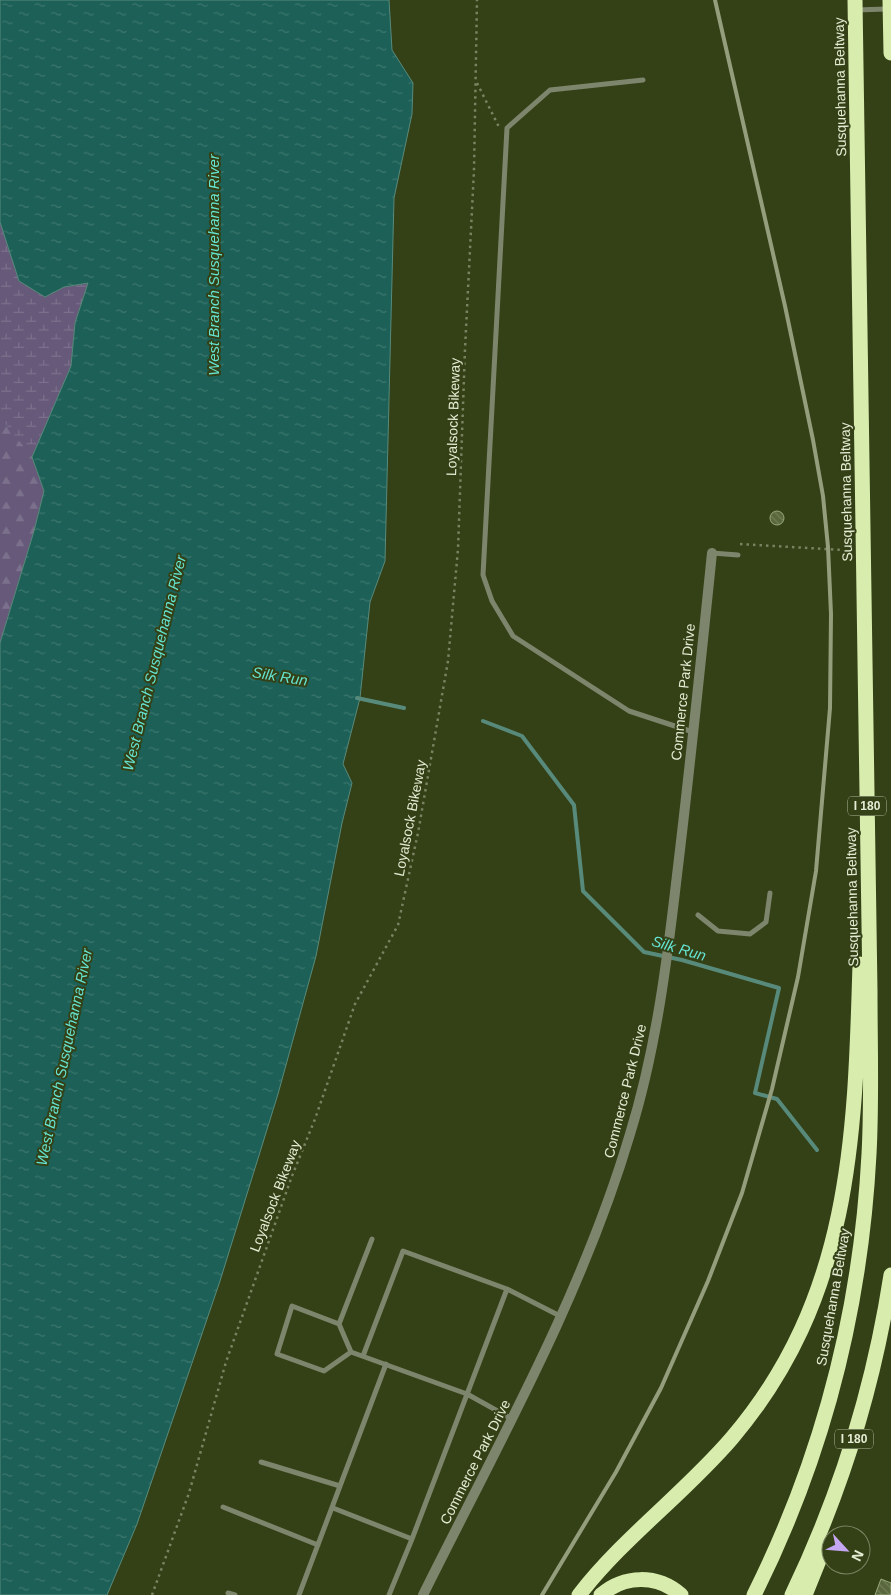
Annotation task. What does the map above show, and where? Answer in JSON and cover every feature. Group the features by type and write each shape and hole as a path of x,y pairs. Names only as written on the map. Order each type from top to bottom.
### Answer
{"highway":[{"path":"890,0 891,53"},
{"name":"Susquehanna Beltway","path":"754,1595 791,1515 813,1456 830,1401 858,1266 869,1153 870,1000 855,5"},
{"path":"579,1595 612,1556 689,1483 749,1417 791,1353 820,1286 831,1251 841,1207 852,1131 857,1072 860,956 867,835"},
{"name":"I 180","path":"792,1595 831,1504 849,1454 878,1349 891,1275"},
{"path":"805,1595 836,1519 852,1468 866,1416 878,1349"},
{"path":"601,1595 619,1583 630,1579 640,1579 667,1586 681,1595"}],"street":[{"name":"Commerce Park Drive","path":"423,1595 512,1419 560,1316 598,1230 631,1132 648,1066 665,969 712,553"}],"lane":[{"path":"855,5 890,9"},
{"path":"644,80 550,90 507,128 483,575 492,601 512,636 629,711 693,732"},
{"path":"712,553 738,555"},
{"path":"698,915 718,931 750,934 766,922 770,893"},
{"path":"372,1239 339,1324 351,1352 467,1394 512,1419"},
{"path":"363,1356 403,1251 507,1289 560,1316"},
{"path":"389,1595 507,1289"},
{"path":"339,1324 292,1306 277,1354 324,1371 351,1352"},
{"path":"299,1595 386,1364"},
{"path":"261,1462 340,1486"},
{"path":"223,1507 318,1545"},
{"path":"333,1508 412,1539"},
{"path":"228,1594 235,1595"}],"path":[{"name":"Loyalsock Bikeway","path":"152,1595 189,1493 226,1362 355,1004 398,926 418,833 448,660 458,549 474,170 477,0"},
{"path":"476,82 499,127 507,128"},
{"path":"740,544 842,550"}],"green space":[{"path":"0,222 19,281 71,366 32,457 44,491 34,531 0,643"},
{"path":"0,222 19,281 45,297 64,287 88,283 75,323 71,366 32,457 0,417"}],"water":[{"name":"West Branch Susquehanna River","path":"0,0 389,0 392,50 413,83 412,114 394,198 385,561 370,602 360,698 343,764 352,783 342,823 316,956 278,1094 220,1281 137,1524 107,1595 0,1595 0,643 34,531 44,491 32,457 71,366 75,323 88,283 64,287 45,297 19,281 0,222"}],"building":[{"path":"774,511 780,511 784,518 780,525 774,525 770,521 770,515"},
{"path":"881,1579 891,1583 891,1595 875,1595"}],"waterway":[{"name":"Silk Run","path":"357,698 404,708"},
{"name":"Silk Run","path":"483,721 522,736 574,805 583,891 644,952 682,960 779,988 755,1093 777,1099 817,1150"}],"railway":[{"path":"542,1595 616,1472 661,1388 708,1281 742,1193 772,1089 798,977 816,871 830,708 831,614 828,547 823,496 785,306 715,0"}]}
